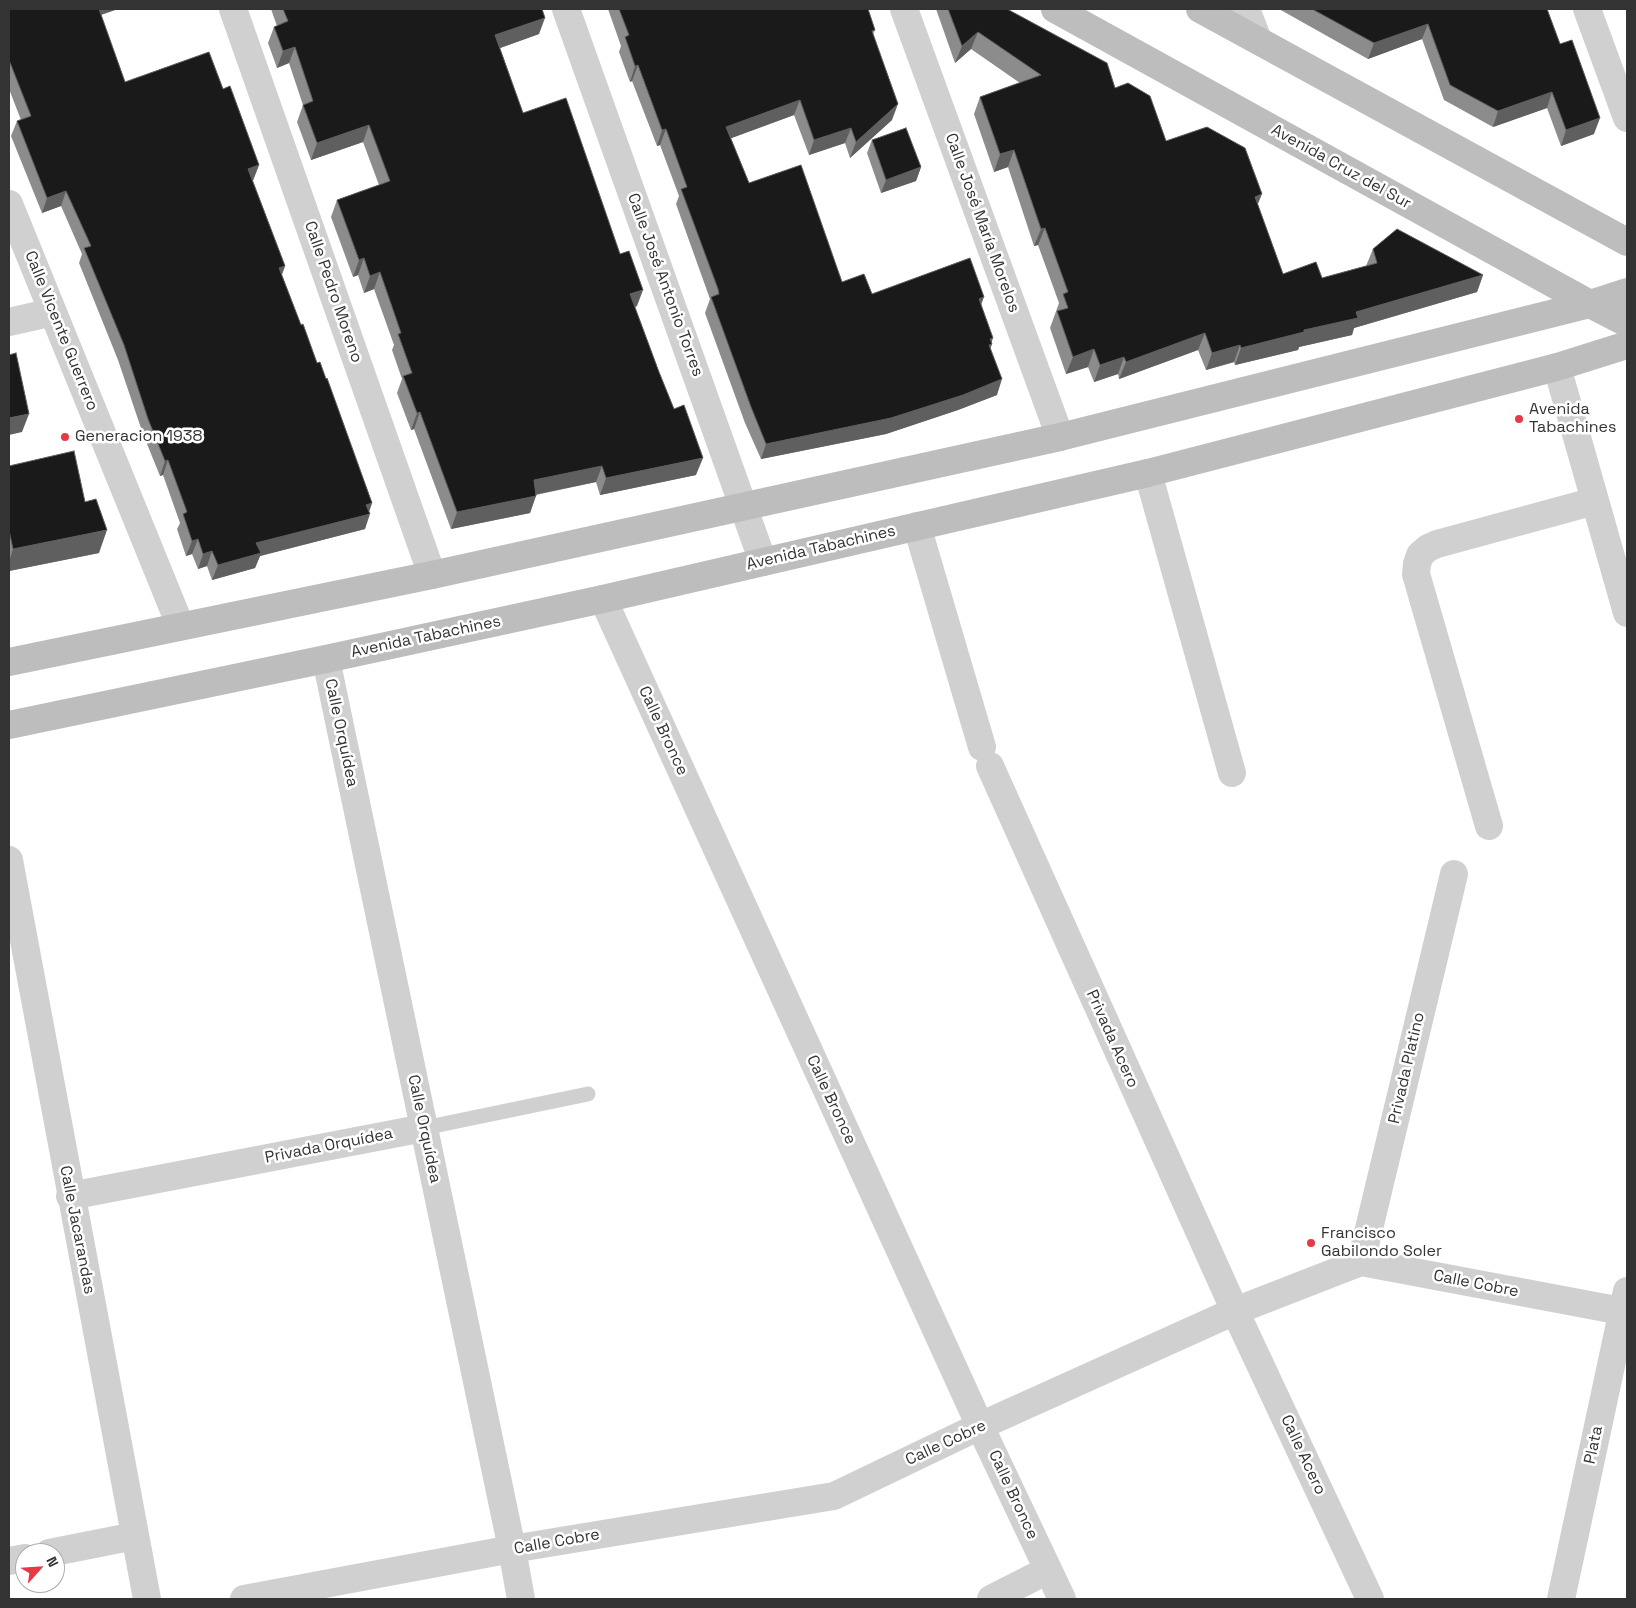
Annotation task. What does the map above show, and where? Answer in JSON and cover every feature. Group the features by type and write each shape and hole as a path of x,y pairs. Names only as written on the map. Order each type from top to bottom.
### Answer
{"street":[{"name":"Calle Pedro Moreno","path":"233,9 432,575"},
{"name":"Calle José Antonio Torres","path":"566,9 763,562"},
{"name":"Calle José María Morelos","path":"904,9 1060,437"},
{"name":"Avenida Cruz del Sur","path":"1055,9 1627,323"},
{"path":"1200,9 1627,242"},
{"path":"1246,9 1258,40"},
{"path":"1587,9 1627,118"},
{"name":"Calle Vicente Guerrero","path":"9,204 180,625"},
{"path":"9,662 180,625 432,575 1060,437 1590,304 1627,292"},
{"path":"9,322 52,312"},
{"name":"Avenida Tabachines","path":"9,725 603,599 1148,473 1557,367 1627,345"},
{"path":"1557,367 1627,613"},
{"path":"1148,473 1232,773"},
{"path":"1489,826 1416,574 1417,564 1420,555 1428,548 1437,544 1595,501"},
{"name":"Privada Acero","path":"918,526 986,757 1235,1311"},
{"name":"Calle Bronce","path":"603,599 980,1426 1062,1599"},
{"name":"Calle Orquídea","path":"326,659 521,1599"},
{"name":"Calle Jacarandas","path":"9,860 70,1196 147,1599"},
{"name":"Privada Platino","path":"1361,1262 1454,874"},
{"name":"Privada Orquídea","path":"70,1196 424,1128"},
{"name":"Calle Cobre","path":"244,1599 512,1549 834,1496 980,1426 1235,1311 1361,1262 1626,1305"},
{"name":"Plata","path":"1561,1599 1626,1305"},
{"name":"Calle Acero","path":"1235,1311 1370,1599"},
{"path":"65,1550 135,1536"},
{"path":"991,1599 1048,1570"}],"lane":[{"name":"Privada Orquídea","path":"424,1128 588,1094"}],"building":[{"path":"9,9 99,9 125,82 209,52 223,89 230,86 259,165 248,169 285,266 279,268 317,363 320,362 327,378 372,503 366,505 370,514 256,543 261,553 218,565 212,551 203,554 198,539 192,541 183,514 187,512 168,460 165,461 148,419 124,345 84,248 91,246 66,191 47,198 17,121 31,116 9,60"},
{"path":"283,9 542,9 545,18 495,35 523,113 566,98 620,254 629,251 643,290 630,294 659,372 674,409 684,405 703,458 606,478 602,466 534,480 536,496 457,512 420,412 417,413 403,376 412,373 398,334 401,333 380,272 370,276 364,258 359,260 337,200 390,181 369,125 317,143 303,105 313,101 295,47 283,51 274,27 288,21"},
{"path":"619,9 868,9 875,30 872,31 898,104 856,142 851,128 814,140 800,100 726,127 749,183 801,165 842,282 864,274 872,294 970,258 984,297 979,299 993,338 990,339 992,344 989,345 1002,379 963,395 891,418 766,444 711,297 719,294 718,289 681,189 687,187 666,129 662,130 638,65 635,66 625,37 629,35"},
{"path":"948,9 1007,9 1107,63 1115,88 1128,83 1150,96 1166,141 1207,127 1245,148 1262,194 1255,197 1283,274 1316,262 1322,278 1377,263 1373,249 1397,229 1483,275 1356,312 1358,318 1304,330 1304,332 1241,348 1240,345 1212,353 1205,333 1126,362 1124,357 1100,365 1094,349 1073,357 1057,311 1068,308 1063,294 1068,292 1045,228 1041,229 1014,150 1000,154 980,97 1041,75 978,32 962,46"},
{"path":"1312,9 1547,9 1560,44 1572,40 1600,118 1566,130 1552,92 1498,111 1450,85 1428,24 1374,43"},
{"path":"906,128 921,167 886,180 872,140"},
{"path":"16,353 29,414 9,418 9,355"},
{"path":"74,451 85,502 96,499 107,530 13,549 9,530 9,466"}],"place":[{"name":"Avenida Tabachines","path":"1519,419"},
{"name":"Generacion 1938","path":"65,437"},
{"name":"Francisco Gabilondo Soler","path":"1311,1243"}]}
